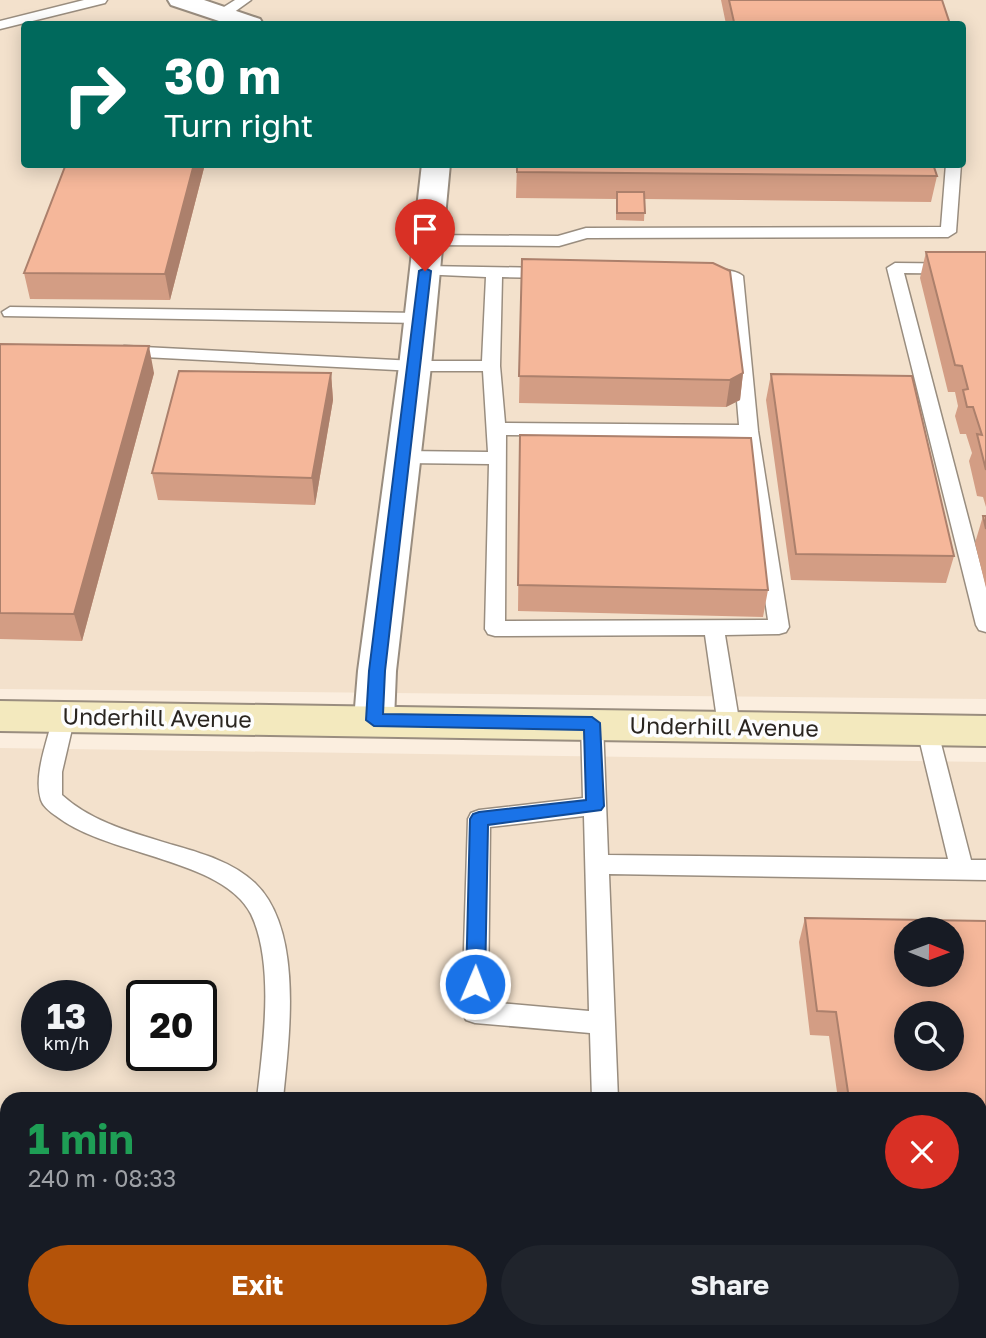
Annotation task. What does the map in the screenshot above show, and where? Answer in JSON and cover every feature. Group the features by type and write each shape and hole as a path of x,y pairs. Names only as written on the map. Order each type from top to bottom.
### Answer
{"street":[{"path":"180,0 241,21"},
{"path":"374,720 377,671 415,366 436,168"},
{"name":"Underhill Avenue","path":"0,716 986,731"}],"lane":[{"path":"0,24 100,0"},
{"path":"221,15 244,0"},
{"path":"427,256 559,241 586,233 948,232 954,168"},
{"path":"427,256 494,272 561,273"},
{"path":"986,269 895,268 986,623"},
{"path":"494,272 491,366 498,458 495,629 779,627 749,431 735,276 681,275"},
{"path":"10,312 420,318"},
{"path":"112,350 415,366 491,366"},
{"path":"496,429 749,431"},
{"path":"404,457 498,458"},
{"path":"714,627 729,726"},
{"path":"64,716 51,781 51,798 65,813 87,825 224,873 249,891 265,917 275,973 277,1038 271,1092"},
{"path":"592,723 605,1092"},
{"path":"928,730 962,869"},
{"path":"595,806 479,819 475,1012 603,1023"},
{"path":"598,864 986,870"}],"shaded area":[{"path":"0,0 986,0 986,699 0,689"},
{"path":"0,748 986,762 986,1092 0,1092"}],"building":[{"path":"729,0 942,0 949,21 734,21"},
{"path":"64,168 193,168 165,274 24,273"},
{"path":"517,168 934,168 937,176 517,172"},
{"path":"617,192 644,192 645,213 617,213"},
{"path":"926,252 986,252 986,470 977,434 982,435 973,407 967,407 963,390 968,389 962,366 955,365"},
{"path":"522,259 713,263 730,271 743,373 730,380 519,376"},
{"path":"0,344 149,346 74,614 0,613"},
{"path":"179,371 331,373 312,478 152,473"},
{"path":"771,374 912,376 954,556 796,554"},
{"path":"520,435 751,438 768,590 518,585"},
{"path":"805,918 894,919 894,987 964,987 964,921 986,921 986,1092 848,1092 836,1012 817,1011"}],"route":[{"path":"425,271 377,671 374,720 592,723 595,806 479,819 475,984"}]}
